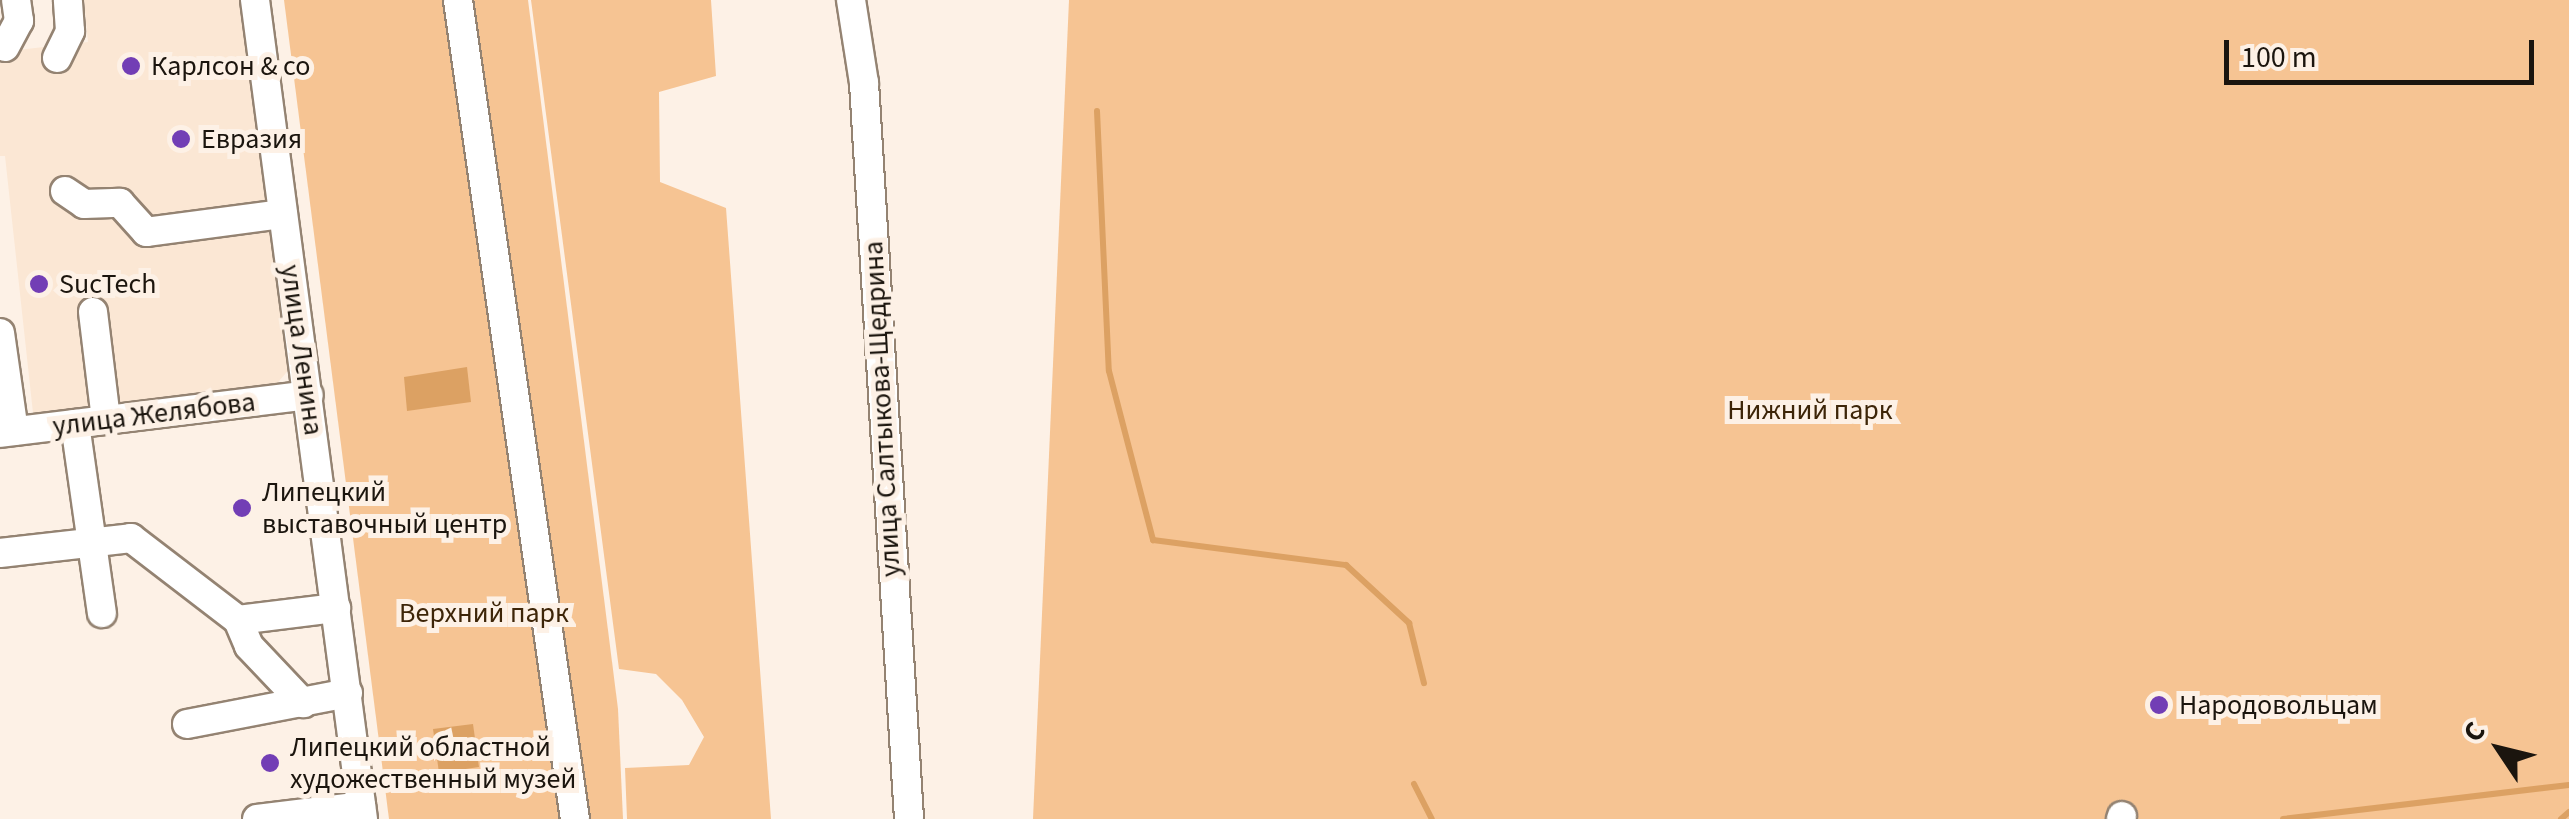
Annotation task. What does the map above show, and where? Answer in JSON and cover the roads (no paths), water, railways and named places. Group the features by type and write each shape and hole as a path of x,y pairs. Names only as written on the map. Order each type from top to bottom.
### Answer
{"street":[{"path":"5,47 18,20 16,0"},
{"path":"58,58 70,31 68,0"},
{"name":"улица Ленина","path":"255,0 362,812"},
{"path":"458,0 575,819"},
{"name":"улица Салтыкова-Щедрина","path":"850,0 864,83 909,819"},
{"path":"65,191 84,204 120,203 146,232 283,214"},
{"path":"93,312 106,420"},
{"path":"0,334 7,432"},
{"name":"улица Желябова","path":"7,432 309,395"},
{"path":"75,424 102,613"},
{"path":"0,553 131,538 238,620 249,646 303,703"},
{"path":"238,620 336,608"},
{"path":"187,724 348,692"},
{"path":"257,819 362,812"}],"waterway":[{"path":"1097,111 1109,371 1153,540 1346,565 1409,623 1424,683"},
{"path":"1414,784 1432,819"},
{"path":"2283,819 2569,785"},
{"path":"2561,819 2569,812"}],"place":[{"name":"Карлсон & co","path":"131,66"},
{"name":"Евразия","path":"181,139"},
{"name":"SucTech","path":"39,284"},
{"name":"Липецкий выставочный центр","path":"242,508"},
{"name":"Народовольцам","path":"2159,705"},
{"name":"Липецкий областной художественный музей","path":"270,763"}],"park label":[{"name":"Нижний парк","path":"1810,410"},
{"name":"Верхний парк","path":"484,613"}]}
